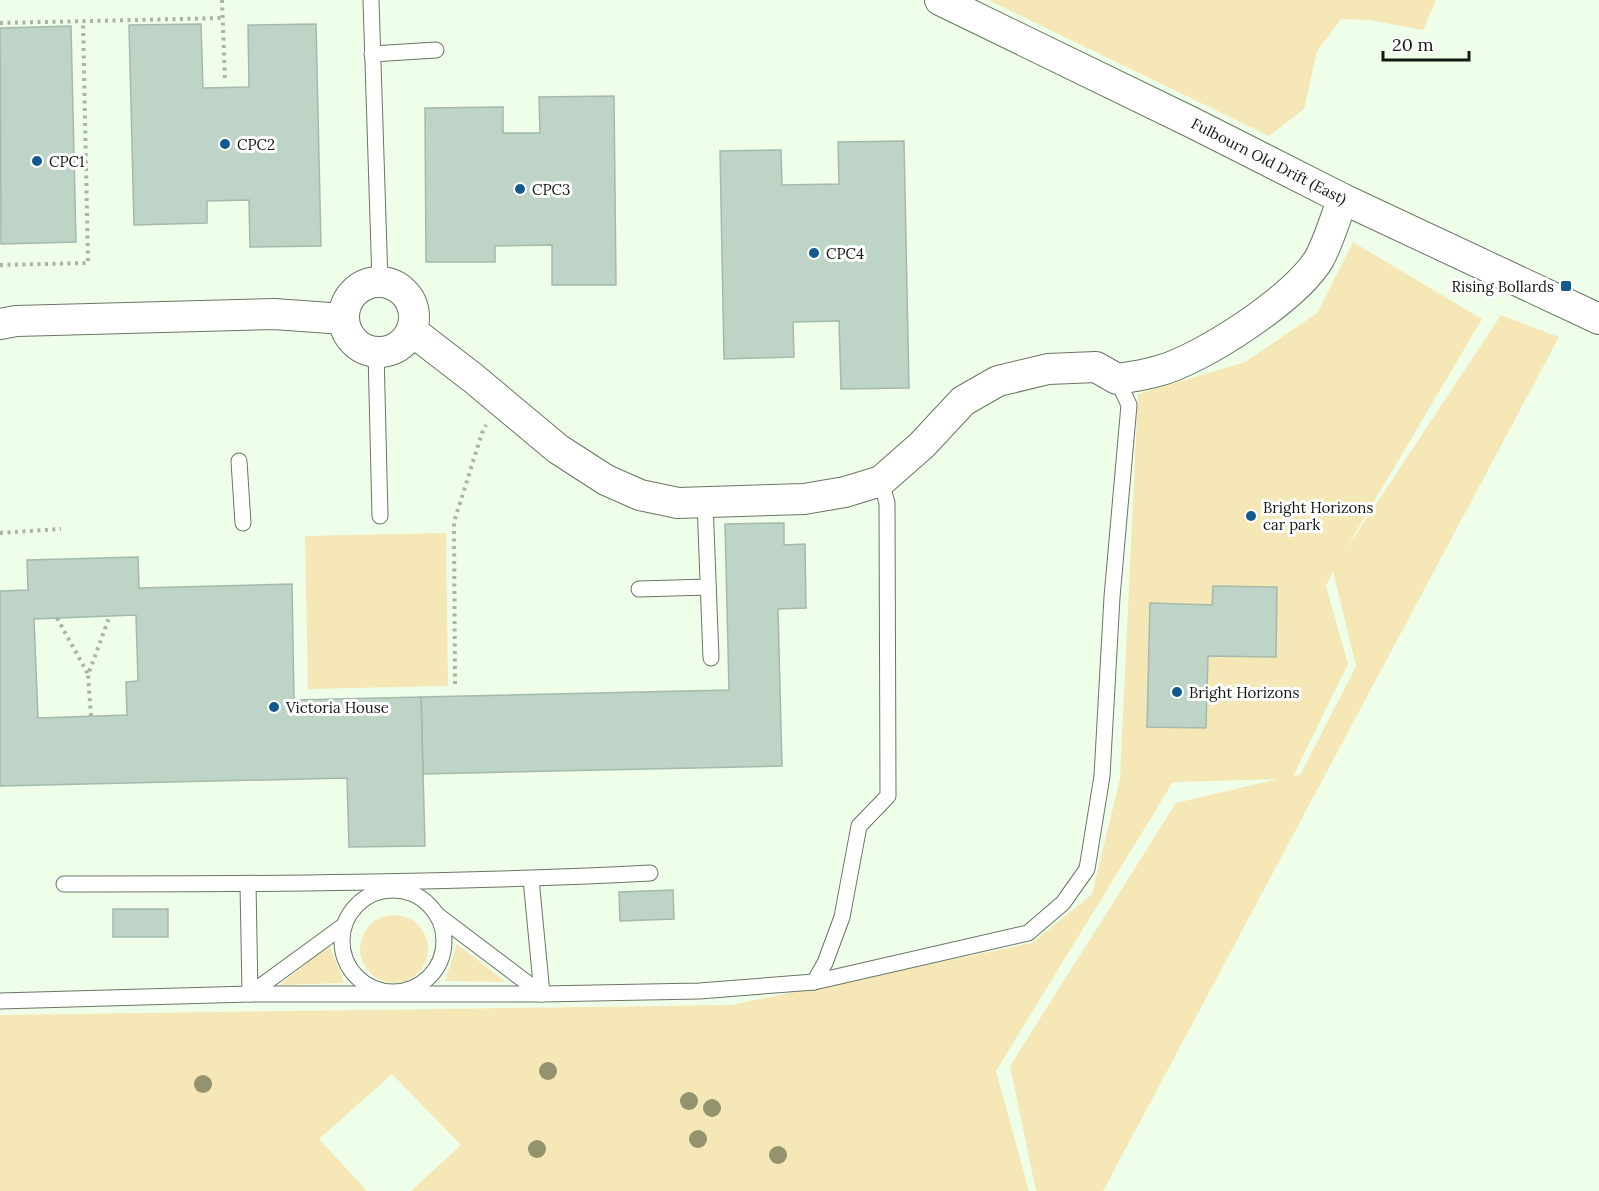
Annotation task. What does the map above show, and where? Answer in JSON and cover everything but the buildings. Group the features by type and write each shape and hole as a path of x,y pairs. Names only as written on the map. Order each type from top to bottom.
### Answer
{"street":[{"name":"Fulbourn Old Drift (East)","path":"940,0 1343,199 1599,320"},
{"path":"412,331 558,449 606,480 640,495 678,502 804,499 845,492 882,481 922,445 963,401 998,381 1048,369 1096,367 1117,379 1159,371 1206,351 1269,309 1304,279 1319,259 1343,199"},
{"path":"380,282 399,288 410,300 414,316 412,331 401,345 387,352 366,350 357,345 348,334 344,319 344,309 352,295 362,286 380,282"},
{"path":"0,324 16,321 274,314 344,319"}],"lane":[{"path":"371,0 380,282"},
{"path":"372,54 436,50"},
{"path":"376,352 380,516"},
{"path":"0,1001 250,993 699,991 814,982 1028,933 1063,903 1087,869 1102,776 1112,597 1129,405 1117,379"},
{"path":"239,461 243,523"},
{"path":"814,982 825,963 842,917 859,826 888,795 887,504 882,481"},
{"path":"705,502 711,658"},
{"path":"639,589 708,587"},
{"path":"64,884 248,884 531,879 650,873"},
{"path":"531,879 542,993"},
{"path":"248,884 250,993"},
{"path":"436,914 443,931 441,958 431,975 417,986 402,993 382,991 361,981 349,968 341,944 343,926 352,909 365,897 389,890 407,891 425,900 436,914 542,993"},
{"path":"250,993 343,926"}],"path":[{"path":"222,0 225,82"},
{"path":"0,23 223,18"},
{"path":"0,265 88,263 83,21"},
{"path":"455,684 454,522 482,433 500,401"},
{"path":"0,533 61,529"},
{"path":"91,716 88,675 110,615"},
{"path":"57,618 88,675"}],"shaded area":[{"path":"988,0 1436,0 1423,30 1369,20 1341,19 1317,51 1304,109 1269,136"},
{"path":"1353,242 1482,319 1343,554 1501,315 1559,337 1103,1191 1036,1191 1010,1066 1176,803 1278,779 1173,782 996,1071 1029,1191 411,1191 461,1145 392,1074 319,1139 367,1191 0,1191 0,1015 731,1005 1032,943 1092,894 1120,779 1138,394 1245,362 1317,313","holes":["1333,571 1356,666 1300,775 1293,776 1348,664 1326,586"]},
{"path":"446,533 448,686 308,689 305,536"},
{"path":"394,915 407,918 418,925 425,936 428,949 425,962 418,973 407,980 394,983 381,980 370,973 363,962 360,949 363,936 370,925 381,918"},
{"path":"329,944 344,983 280,985"},
{"path":"457,944 506,982 445,981"}],"place":[{"name":"CPC2","path":"225,144"},
{"name":"CPC1","path":"37,161"},
{"name":"CPC3","path":"520,189"},
{"name":"CPC4","path":"814,253"},
{"name":"Rising Bollards","path":"1566,286"},
{"name":"Bright Horizons car park","path":"1251,516"},
{"name":"Bright Horizons","path":"1177,692"},
{"name":"Victoria House","path":"274,707"}]}
